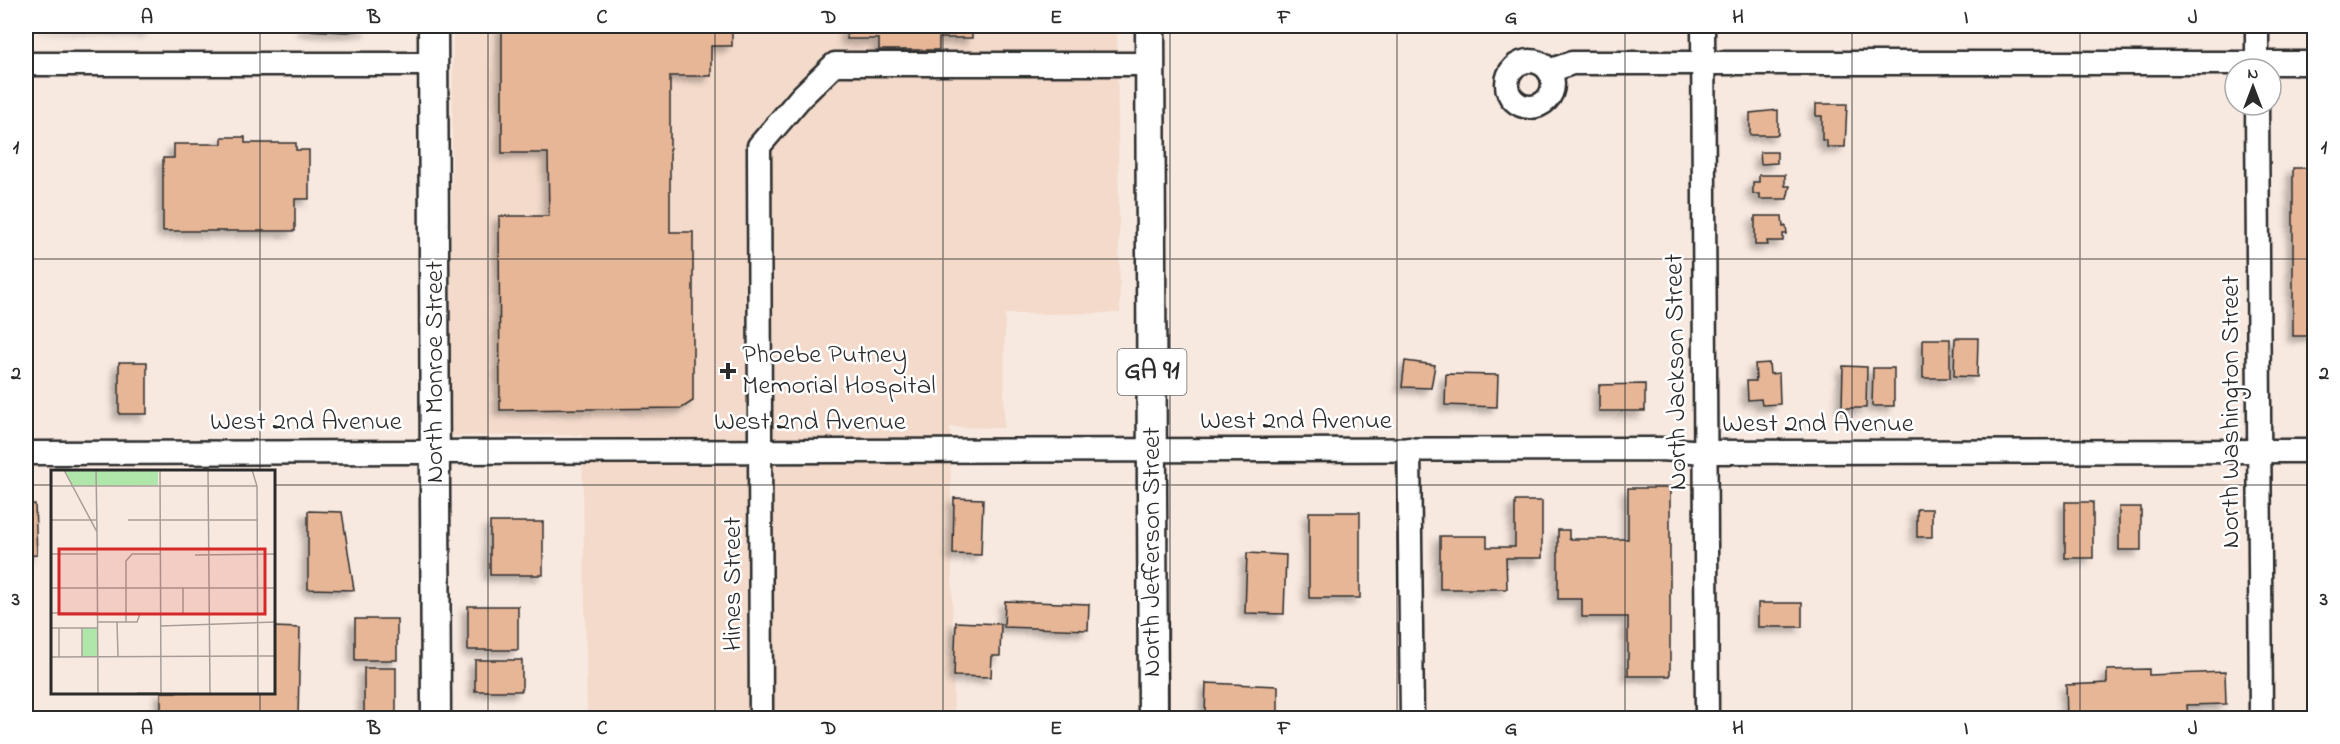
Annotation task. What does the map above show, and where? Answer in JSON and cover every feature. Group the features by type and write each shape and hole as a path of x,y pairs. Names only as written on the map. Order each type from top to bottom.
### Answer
{"main road":[{"name":"North Monroe Street","path":"433,26 436,718"},
{"name":"North Jefferson Street","path":"1150,26 1153,718"}],"street":[{"name":"North Jackson Street","path":"1703,26 1707,718"},
{"path":"2257,26 2257,57"},
{"path":"1549,71 1572,63 2223,66"},
{"path":"2283,65 2314,63"},
{"path":"26,64 434,64"},
{"name":"Hines Street","path":"761,718 759,146 801,97 835,64 1151,64"},
{"name":"North Washington Street","path":"2257,117 2261,718"},
{"name":"West 2nd Avenue","path":"26,453 1660,448 1707,452 2314,451"},
{"path":"1409,449 1412,718"}],"shaded area":[{"name":"Phoebe Putney Memorial Hospital","path":"453,26 1117,26 1120,313 1005,314 1004,428 950,427 954,718 587,718 582,435 450,436"}],"building":[{"path":"43,26 150,26 150,30"},
{"path":"304,26 369,26 369,29 347,32 304,30"},
{"name":"Phoebe Putney Memorial Hospital","path":"502,26 732,26 732,46 711,46 711,76 670,76 670,232 693,232 693,401 682,408 500,410 499,216 549,216 548,153 502,153"},
{"path":"847,26 972,26 972,38 939,38 939,50 879,50 879,39 847,39"},
{"path":"1816,104 1847,104 1845,147 1827,147 1827,140 1822,140 1822,116 1816,116"},
{"path":"1778,110 1778,135 1750,135 1750,113"},
{"path":"222,137 245,137 245,143 296,143 296,150 309,150 309,199 295,199 295,231 163,231 163,158 174,158 174,144 222,144"},
{"path":"1760,152 1777,152 1777,163 1761,164"},
{"path":"2293,168 2314,168 2314,336 2293,336"},
{"path":"1759,175 1785,175 1785,186 1790,186 1787,199 1760,199 1760,194 1753,194 1753,182 1759,182"},
{"path":"1755,216 1782,216 1783,227 1786,226 1787,234 1783,234 1783,241 1767,241 1768,245 1755,245"},
{"path":"1955,338 1978,338 1977,377 1954,376"},
{"path":"1923,339 1950,339 1950,378 1923,378"},
{"path":"1405,361 1435,365 1431,388 1402,387"},
{"path":"119,362 147,362 147,414 119,414"},
{"path":"1769,363 1770,374 1779,373 1780,404 1762,405 1761,399 1748,400 1747,381 1756,381 1755,364"},
{"path":"1843,366 1867,367 1866,408 1842,408"},
{"path":"1873,368 1894,368 1894,406 1872,406"},
{"path":"1446,374 1498,375 1497,407 1445,405"},
{"path":"1645,384 1645,411 1599,411 1599,385"},
{"path":"1628,488 1670,488 1670,676 1628,676 1628,617 1582,617 1582,599 1558,599 1558,530 1569,530 1569,539 1628,539"},
{"path":"954,498 983,499 981,555 953,554"},
{"path":"1515,501 1542,501 1542,558 1506,558 1507,589 1440,589 1440,536 1487,536 1487,547 1515,547"},
{"path":"2065,502 2093,502 2093,558 2065,558"},
{"path":"26,504 35,504 37,555 26,556"},
{"path":"2119,507 2141,507 2141,550 2119,550"},
{"path":"1917,509 1932,509 1932,537 1917,537"},
{"path":"308,511 342,512 354,590 308,589"},
{"path":"1309,512 1360,512 1360,598 1309,598"},
{"path":"490,522 543,522 543,575 490,575"},
{"path":"1247,553 1286,555 1284,614 1245,613"},
{"path":"1005,601 1089,604 1088,630 1004,627"},
{"path":"1758,603 1802,603 1802,627 1758,627"},
{"path":"468,606 518,606 518,650 468,650"},
{"path":"355,619 397,619 397,660 355,660"},
{"path":"956,622 1001,624 1000,656 992,656 991,677 954,676"},
{"path":"274,627 300,628 298,718 161,718 161,693 274,693"},
{"path":"475,660 522,660 522,691 475,691"},
{"path":"364,668 396,668 396,718 364,718"},
{"path":"2149,669 2149,675 2225,672 2226,704 2187,705 2188,718 2067,718 2066,685 2107,683 2107,670"},
{"path":"1206,683 1278,686 1278,715 1205,713"},
{"path":"476,713 531,716 531,718 476,718"}],"place":[{"name":"Phoebe Putney Memorial Hospital","path":"728,371"}]}
